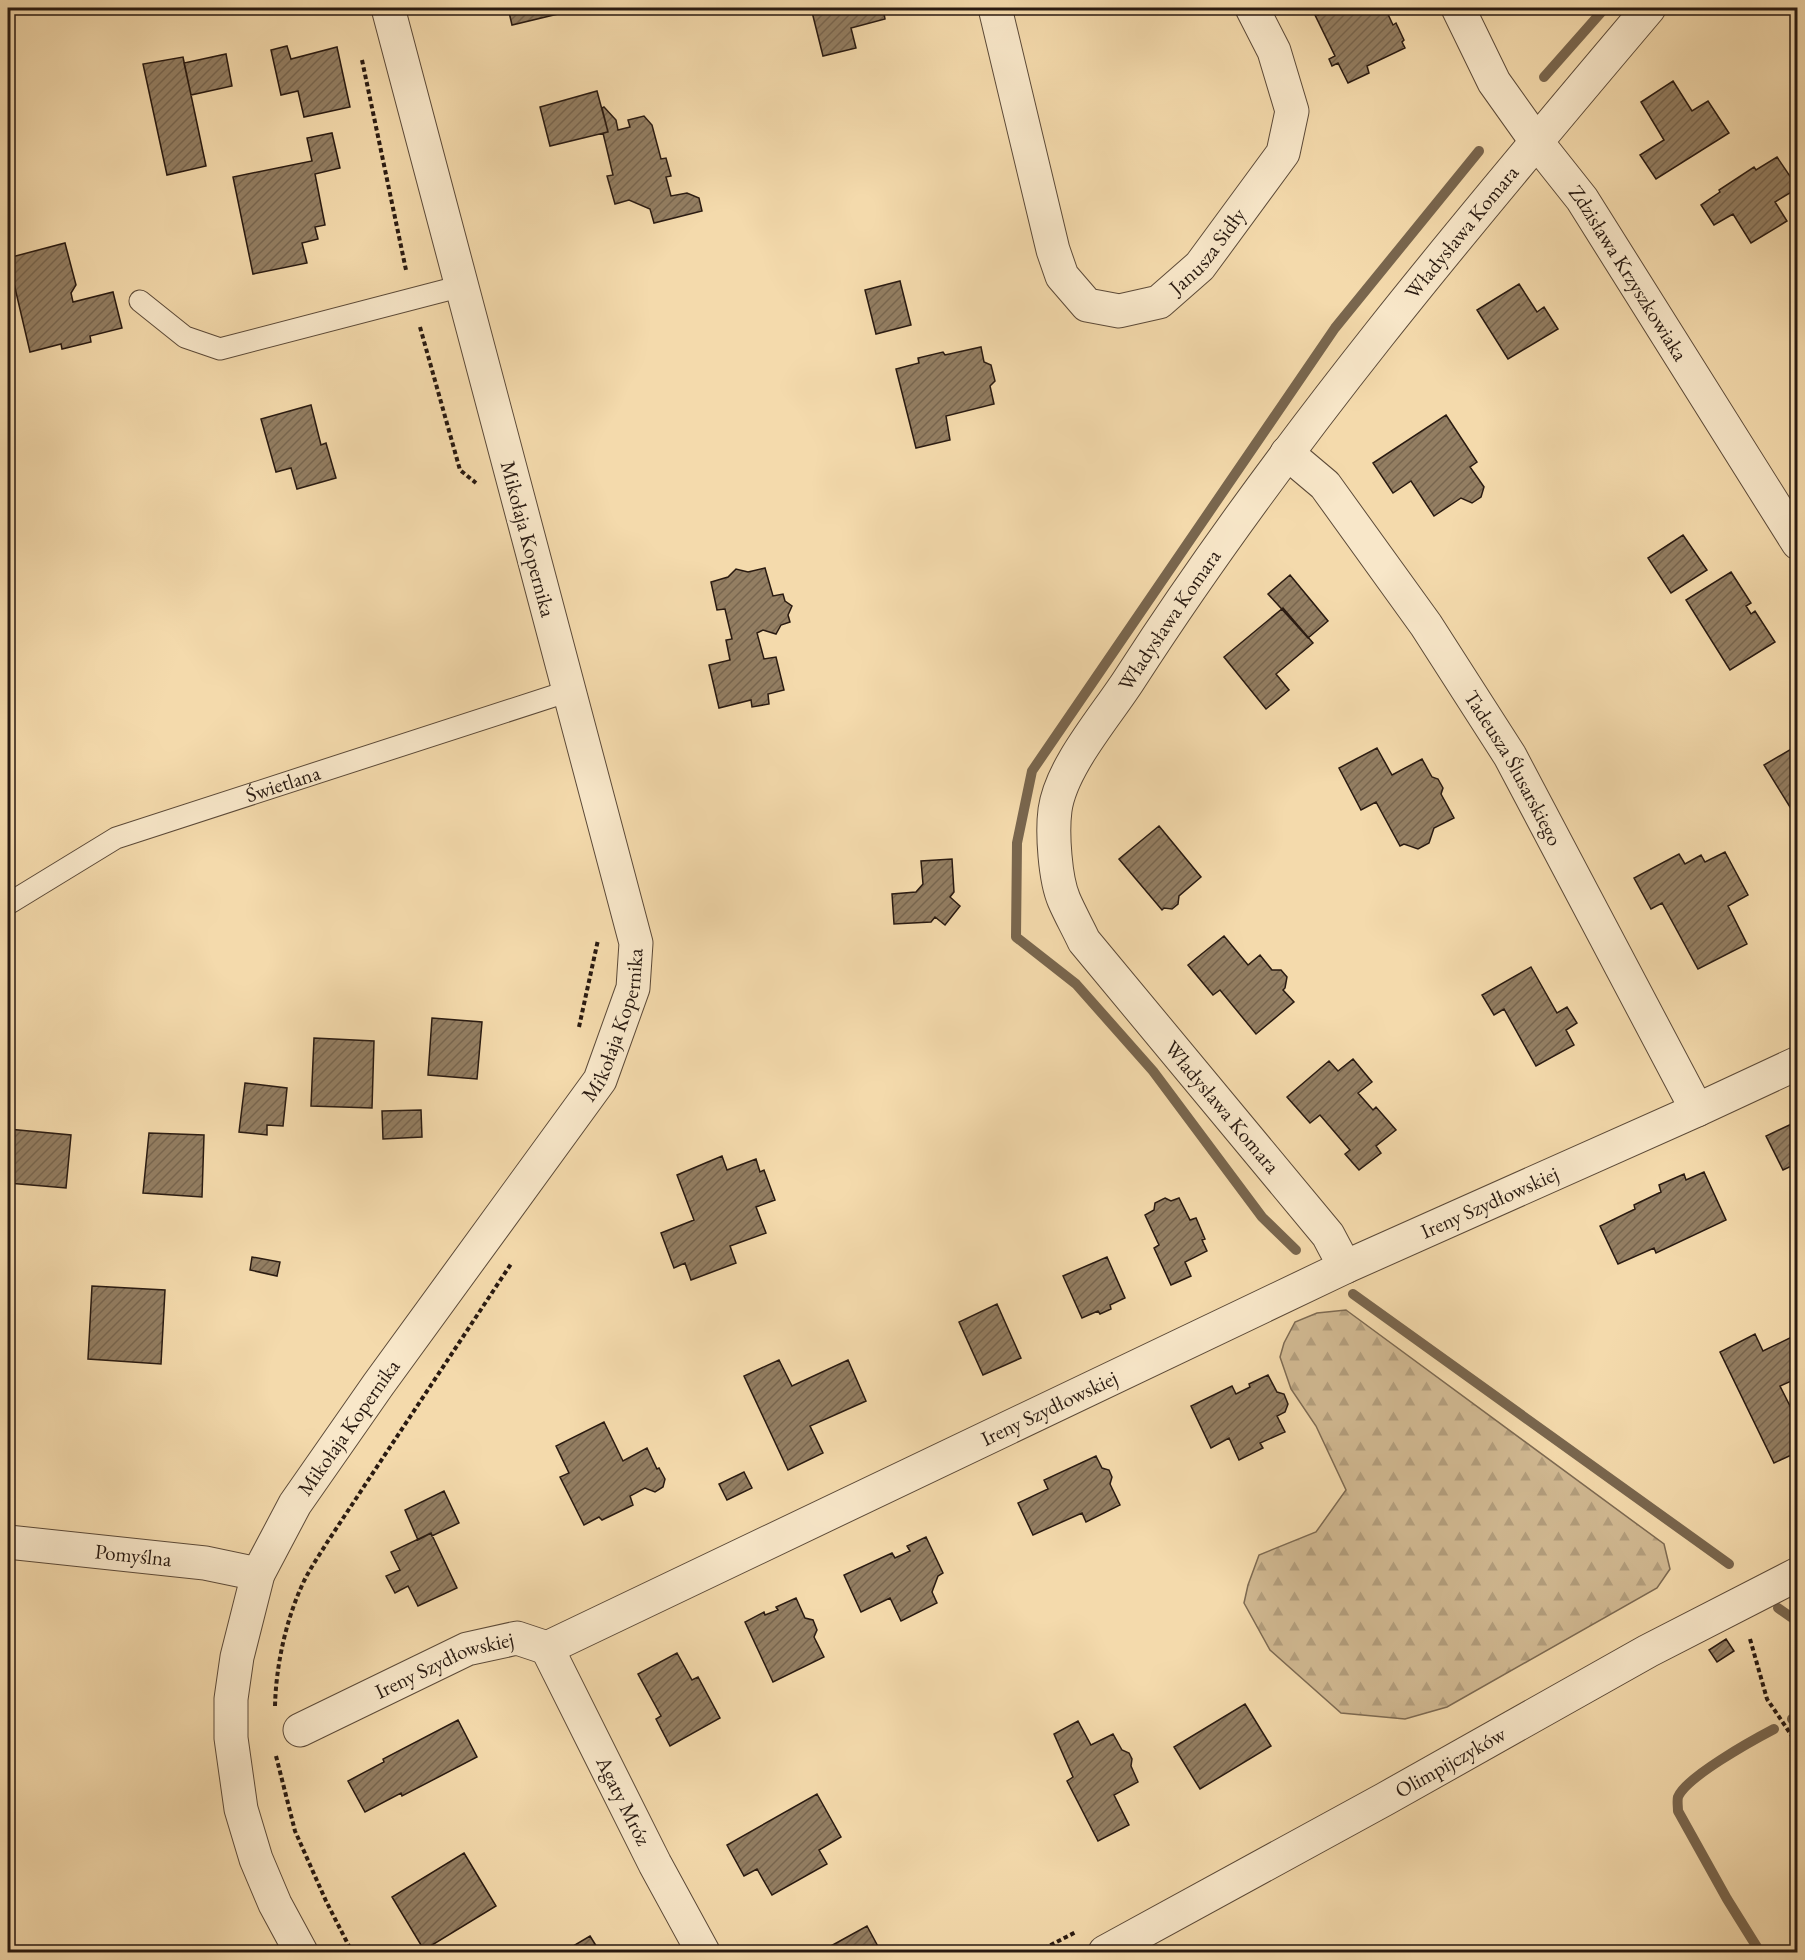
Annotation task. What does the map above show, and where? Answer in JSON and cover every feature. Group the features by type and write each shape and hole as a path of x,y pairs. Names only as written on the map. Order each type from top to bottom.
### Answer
{"street":[{"name":"Mikołaja Kopernika","path":"301,1953 275,1904 256,1858 241,1809 231,1738 231,1699 237,1657 258,1574 295,1504 378,1385 600,1080 633,988 636,943 388,8"},
{"name":"Janusza Sidły","path":"995,8 1053,250 1062,276 1087,305 1119,311 1159,302 1200,266 1283,153 1292,111 1274,51 1252,8"},
{"name":"Zdzisława Krzyszkowiaka","path":"1458,8 1494,82 1536,141 1582,199 1797,543"},
{"name":"Władysława Komara","path":"1345,1267 1328,1236 1084,941 1062,898 1054,852 1055,809 1070,767 1160,632 1287,453 1536,141 1649,8"},
{"name":"Tadeusza Ślusarskiego","path":"1287,453 1325,485 1426,625 1510,756 1697,1110"},
{"name":"Ireny Szydłowskiej","path":"283,1731 467,1649 517,1638 547,1648 1345,1267 1797,1063"},
{"name":"Pomyślna","path":"8,1542 205,1563 258,1574"},
{"name":"Olimpijczyków","path":"1105,1953 1648,1651 1797,1574"},
{"name":"Agaty Mróz","path":"547,1648 703,1953"}],"lane":[{"path":"140,301 185,337 220,349 462,286"},
{"name":"Świetlana","path":"8,904 117,838 569,691"}],"path":[{"path":"360,49 412,299 460,470 479,485"},
{"path":"578,1032 599,933"},
{"path":"352,1953 295,1831 275,1679 288,1626 304,1581 334,1531 512,1266 500,1219"},
{"path":"1740,1603 1767,1699 1797,1745"}],"green space":[{"path":"1346,1310 1664,1544 1670,1569 1657,1588 1447,1707 1405,1719 1341,1713 1270,1650 1244,1603 1259,1555 1316,1532 1346,1490 1316,1426 1291,1389 1280,1357 1284,1343 1295,1322 1317,1313"}],"building":[{"path":"508,8 583,8 512,25"},
{"path":"811,8 883,8 885,19 851,28 856,48 823,56"},
{"path":"1332,8 1385,8 1393,25 1396,23 1405,48 1367,66 1369,73 1348,83 1338,63 1332,66 1329,59 1335,56 1314,13 1318,15"},
{"path":"287,46 291,59 337,47 350,107 304,117 298,91 281,95 271,50"},
{"path":"226,54 232,86 191,95 184,63"},
{"path":"183,57 206,166 167,175 143,64"},
{"path":"1673,81 1692,111 1708,101 1729,133 1656,179 1640,155 1664,140 1641,102"},
{"path":"597,91 608,132 550,146 540,107"},
{"path":"604,107 616,120 618,130 630,127 628,120 644,116 652,125 661,159 666,158 671,176 666,177 671,196 687,193 699,198 702,211 654,223 650,209 629,200 615,204 607,176 613,175 603,133 608,132 602,108"},
{"path":"332,133 340,168 315,174 325,225 315,227 318,239 302,243 307,263 253,274 233,177 312,161 307,138"},
{"path":"1777,157 1798,188 1775,202 1787,221 1751,243 1733,214 1714,225 1701,205 1754,167 1756,170"},
{"path":"65,243 76,285 71,293 73,302 113,292 122,328 90,336 91,342 62,349 61,344 30,352 8,258"},
{"path":"900,281 911,325 876,334 865,290"},
{"path":"1519,284 1537,312 1544,307 1558,329 1508,359 1477,310"},
{"path":"981,347 984,362 991,365 995,381 990,386 994,404 946,416 950,440 916,448 896,369 919,363 918,358"},
{"path":"311,405 321,445 326,443 336,478 297,489 291,468 276,472 261,419"},
{"path":"1446,415 1477,462 1470,467 1484,487 1481,497 1472,503 1461,498 1434,516 1411,481 1393,493 1373,463"},
{"path":"1683,535 1707,570 1671,593 1648,558"},
{"path":"765,568 773,596 783,594 785,601 792,606 788,615 790,622 781,625 776,634 763,630 757,633 764,659 776,657 784,690 768,694 769,704 752,707 751,700 719,708 709,665 730,660 726,640 732,639 725,609 717,610 711,582 728,577 736,569 748,572"},
{"path":"1731,572 1751,603 1746,606 1751,614 1755,611 1775,642 1730,670 1686,600"},
{"path":"1290,575 1328,621 1308,638 1268,594"},
{"path":"1283,608 1313,643 1276,674 1289,690 1266,709 1224,657"},
{"path":"1798,745 1798,820 1764,765"},
{"path":"1377,748 1392,775 1422,759 1432,777 1438,779 1443,788 1441,794 1454,818 1434,828 1429,843 1418,849 1404,844 1400,846 1376,802 1361,810 1339,768"},
{"path":"1159,826 1201,877 1179,896 1178,904 1172,909 1162,910 1119,859"},
{"path":"1725,852 1748,895 1728,906 1747,944 1698,969 1662,903 1651,909 1634,878 1679,854 1685,864 1701,855 1705,862"},
{"path":"952,859 954,892 950,897 960,906 945,925 935,917 931,922 894,924 892,894 916,892 923,884 921,861"},
{"path":"1224,936 1248,965 1260,955 1272,970 1281,970 1287,977 1283,990 1294,1002 1256,1034 1220,990 1213,995 1188,965"},
{"path":"1531,967 1557,1013 1567,1007 1577,1023 1566,1030 1574,1045 1536,1066 1504,1009 1494,1015 1482,995"},
{"path":"432,1018 482,1022 477,1079 428,1075"},
{"path":"314,1038 374,1041 372,1108 311,1106"},
{"path":"1353,1059 1372,1082 1358,1093 1373,1110 1376,1107 1396,1130 1376,1146 1381,1153 1359,1170 1345,1154 1350,1150 1320,1115 1310,1123 1287,1097 1329,1061 1338,1071"},
{"path":"245,1083 287,1088 283,1126 267,1125 267,1135 239,1132"},
{"path":"421,1110 422,1137 383,1139 382,1111"},
{"path":"1798,1121 1798,1163 1783,1170 1766,1136"},
{"path":"8,1129 71,1135 66,1188 8,1183"},
{"path":"149,1133 204,1135 202,1197 143,1193"},
{"path":"722,1156 727,1170 756,1159 760,1172 764,1170 775,1200 756,1207 766,1233 730,1246 736,1263 691,1280 685,1263 674,1268 661,1233 694,1220 677,1175"},
{"path":"1704,1172 1726,1220 1656,1253 1654,1248 1618,1264 1600,1226 1635,1209 1634,1205 1661,1192 1659,1185 1684,1174 1686,1180"},
{"path":"1165,1198 1171,1201 1179,1198 1190,1220 1196,1218 1205,1239 1202,1240 1207,1251 1185,1262 1191,1276 1171,1285 1154,1248 1159,1245 1145,1215 1154,1210 1155,1203"},
{"path":"252,1257 280,1262 277,1276 250,1270"},
{"path":"1107,1257 1125,1298 1110,1305 1111,1309 1100,1314 1098,1311 1082,1318 1063,1276"},
{"path":"92,1286 165,1290 161,1364 88,1359"},
{"path":"997,1304 1021,1358 983,1375 959,1322"},
{"path":"1755,1334 1763,1351 1798,1334 1798,1378 1780,1386 1798,1422 1798,1452 1774,1463 1720,1352"},
{"path":"779,1360 792,1386 848,1360 866,1401 810,1426 823,1453 788,1470 744,1376"},
{"path":"1268,1375 1277,1392 1284,1394 1288,1404 1285,1412 1277,1416 1285,1432 1260,1443 1263,1448 1239,1460 1229,1438 1211,1448 1191,1406 1232,1386 1236,1394 1250,1387 1249,1384"},
{"path":"604,1422 623,1461 647,1448 657,1469 659,1468 665,1479 663,1487 655,1492 645,1488 630,1496 633,1505 602,1520 599,1517 584,1525 560,1477 569,1473 556,1446"},
{"path":"1096,1456 1102,1468 1109,1470 1112,1477 1110,1484 1120,1505 1086,1522 1082,1513 1033,1535 1018,1503 1048,1489 1044,1480"},
{"path":"744,1472 752,1488 727,1500 719,1484"},
{"path":"444,1491 459,1523 418,1540 405,1510"},
{"path":"431,1533 457,1588 418,1606 408,1586 395,1593 386,1576 400,1570 391,1552"},
{"path":"926,1537 943,1573 938,1576 932,1592 937,1603 901,1621 890,1598 861,1612 844,1575 892,1553 895,1558 910,1551 907,1546"},
{"path":"796,1598 805,1618 813,1620 817,1630 814,1637 824,1657 773,1682 745,1622 764,1612 765,1615 778,1610 776,1607"},
{"path":"1726,1639 1734,1651 1717,1662 1709,1650"},
{"path":"677,1653 692,1680 698,1677 720,1718 670,1746 656,1719 661,1716 638,1674"},
{"path":"1245,1704 1271,1746 1200,1789 1174,1747"},
{"path":"458,1720 477,1757 402,1796 401,1793 365,1812 348,1781 384,1762 383,1759"},
{"path":"1078,1721 1091,1745 1113,1734 1122,1750 1129,1753 1132,1759 1131,1766 1138,1782 1114,1795 1129,1825 1098,1841 1067,1781 1073,1777 1054,1734"},
{"path":"817,1794 841,1837 819,1850 827,1864 772,1895 757,1869 744,1876 727,1845"},
{"path":"464,1853 496,1906 424,1950 392,1897"},
{"path":"867,1926 881,1952 820,1952"},
{"path":"590,1936 600,1952 563,1952"}],"waterway":[{"path":"1544,77 1605,8"},
{"path":"1296,1250 1262,1217 1153,1071 1076,984 1016,937 1017,843 1032,771 1335,328 1479,151"},
{"path":"1353,1294 1729,1564"},
{"path":"1778,1608 1798,1622"},
{"path":"1792,1719 1798,1715"},
{"path":"1760,1952 1727,1899 1678,1811 1678,1797 1693,1779 1774,1729"}]}
